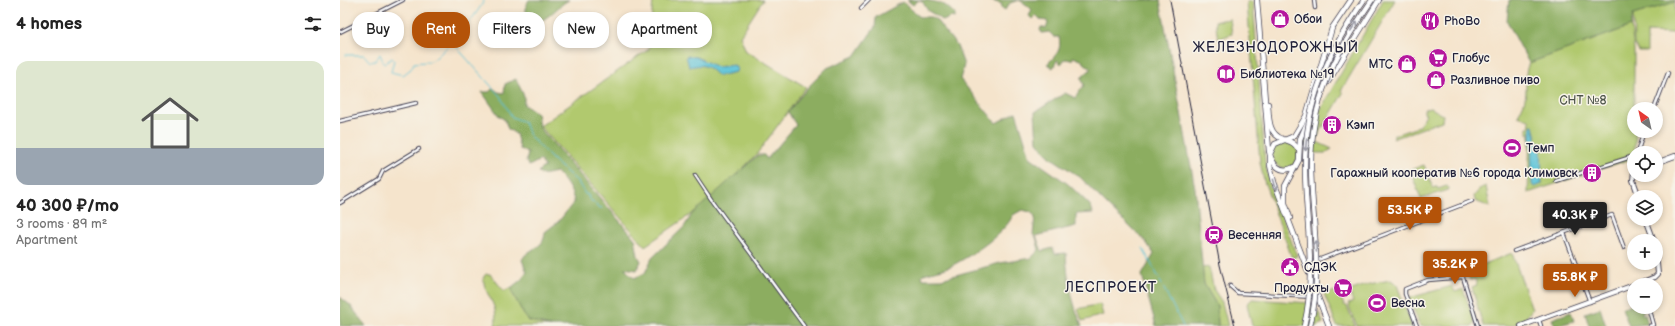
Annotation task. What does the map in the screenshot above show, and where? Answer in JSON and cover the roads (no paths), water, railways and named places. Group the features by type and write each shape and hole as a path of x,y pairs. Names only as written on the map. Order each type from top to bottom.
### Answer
{"main road":[{"path":"1258,0 1269,122 1274,134 1291,142 1298,149"},
{"path":"1258,0 1271,170 1278,194 1333,326"},
{"path":"1329,326 1285,203 1285,186 1299,160 1298,149 1300,139 1320,74 1327,42 1332,28 1351,0"},
{"path":"1304,326 1311,283 1305,143 1313,100 1330,54 1364,0"},
{"path":"1310,326 1317,283 1317,253 1311,168 1316,113 1328,74 1339,50 1372,0"},
{"path":"1346,6 1334,31 1328,49 1332,55 1342,55 1379,0"},
{"path":"1295,166 1288,170 1280,169 1273,164 1270,157 1271,150 1275,144 1297,133 1307,119 1354,38"}],"street":[{"path":"340,32 403,0"},
{"path":"861,8 869,0"},
{"path":"1314,0 1315,8"},
{"path":"1657,102 1668,74"},
{"path":"340,121 416,103"},
{"path":"340,203 379,179 383,171 419,149"},
{"path":"1663,160 1675,156"},
{"path":"1556,181 1627,158"},
{"path":"695,175 713,202 804,326"},
{"path":"1307,264 1472,200"},
{"path":"1514,251 1612,215 1624,248"},
{"path":"1564,233 1590,302"},
{"path":"1653,278 1658,274 1658,270"},
{"path":"1417,326 1405,294 1405,289 1428,280 1463,277 1478,326"},
{"path":"1230,286 1238,293 1318,296"},
{"path":"1521,326 1627,288"},
{"path":"1649,326 1653,325 1650,314"},
{"path":"1539,320 1541,326"}],"water":[{"path":"686,56 696,57 717,67 734,65 737,69 736,72 718,76 705,66 689,67"},
{"path":"1531,126 1533,126 1537,141 1541,143 1542,184 1535,187 1532,185"}],"waterway":[{"path":"346,55 364,55 370,62 375,61 380,54 384,64 392,58 394,60 391,72 403,75 411,69 414,63 431,61 438,56 469,22 484,0"},
{"path":"457,48 500,96 512,117 524,122 529,135 553,160 578,182 585,194 588,195 589,199 596,204 597,207 602,208"},
{"path":"1143,249 1159,278"},
{"path":"1160,281 1183,326"}],"railway":[{"path":"1170,0 1220,265 1235,326"}],"place":[{"name":"Обои","path":"1280,19"},
{"name":"PhoBo","path":"1430,21"},
{"name":"Глобус","path":"1438,58"},
{"name":"МТС","path":"1407,64"},
{"name":"Библиотека №19","path":"1226,74"},
{"name":"Разливное пиво","path":"1436,80"},
{"name":"Кэмп","path":"1332,125"},
{"name":"Темп","path":"1512,148"},
{"name":"Гаражный кооператив №6 города Климовск","path":"1592,173"},
{"name":"Весенняя","path":"1214,235"},
{"name":"СДЭК","path":"1290,267"},
{"name":"Продукты","path":"1343,288"},
{"name":"Весна","path":"1377,303"}],"district":[{"name":"ЖЕЛЕЗНОДОРОЖНЫЙ","path":"1276,47"},
{"name":"ЛЕСПРОЕКТ","path":"1111,287"}],"park label":[{"name":"СНТ №8","path":"1583,100"}]}
